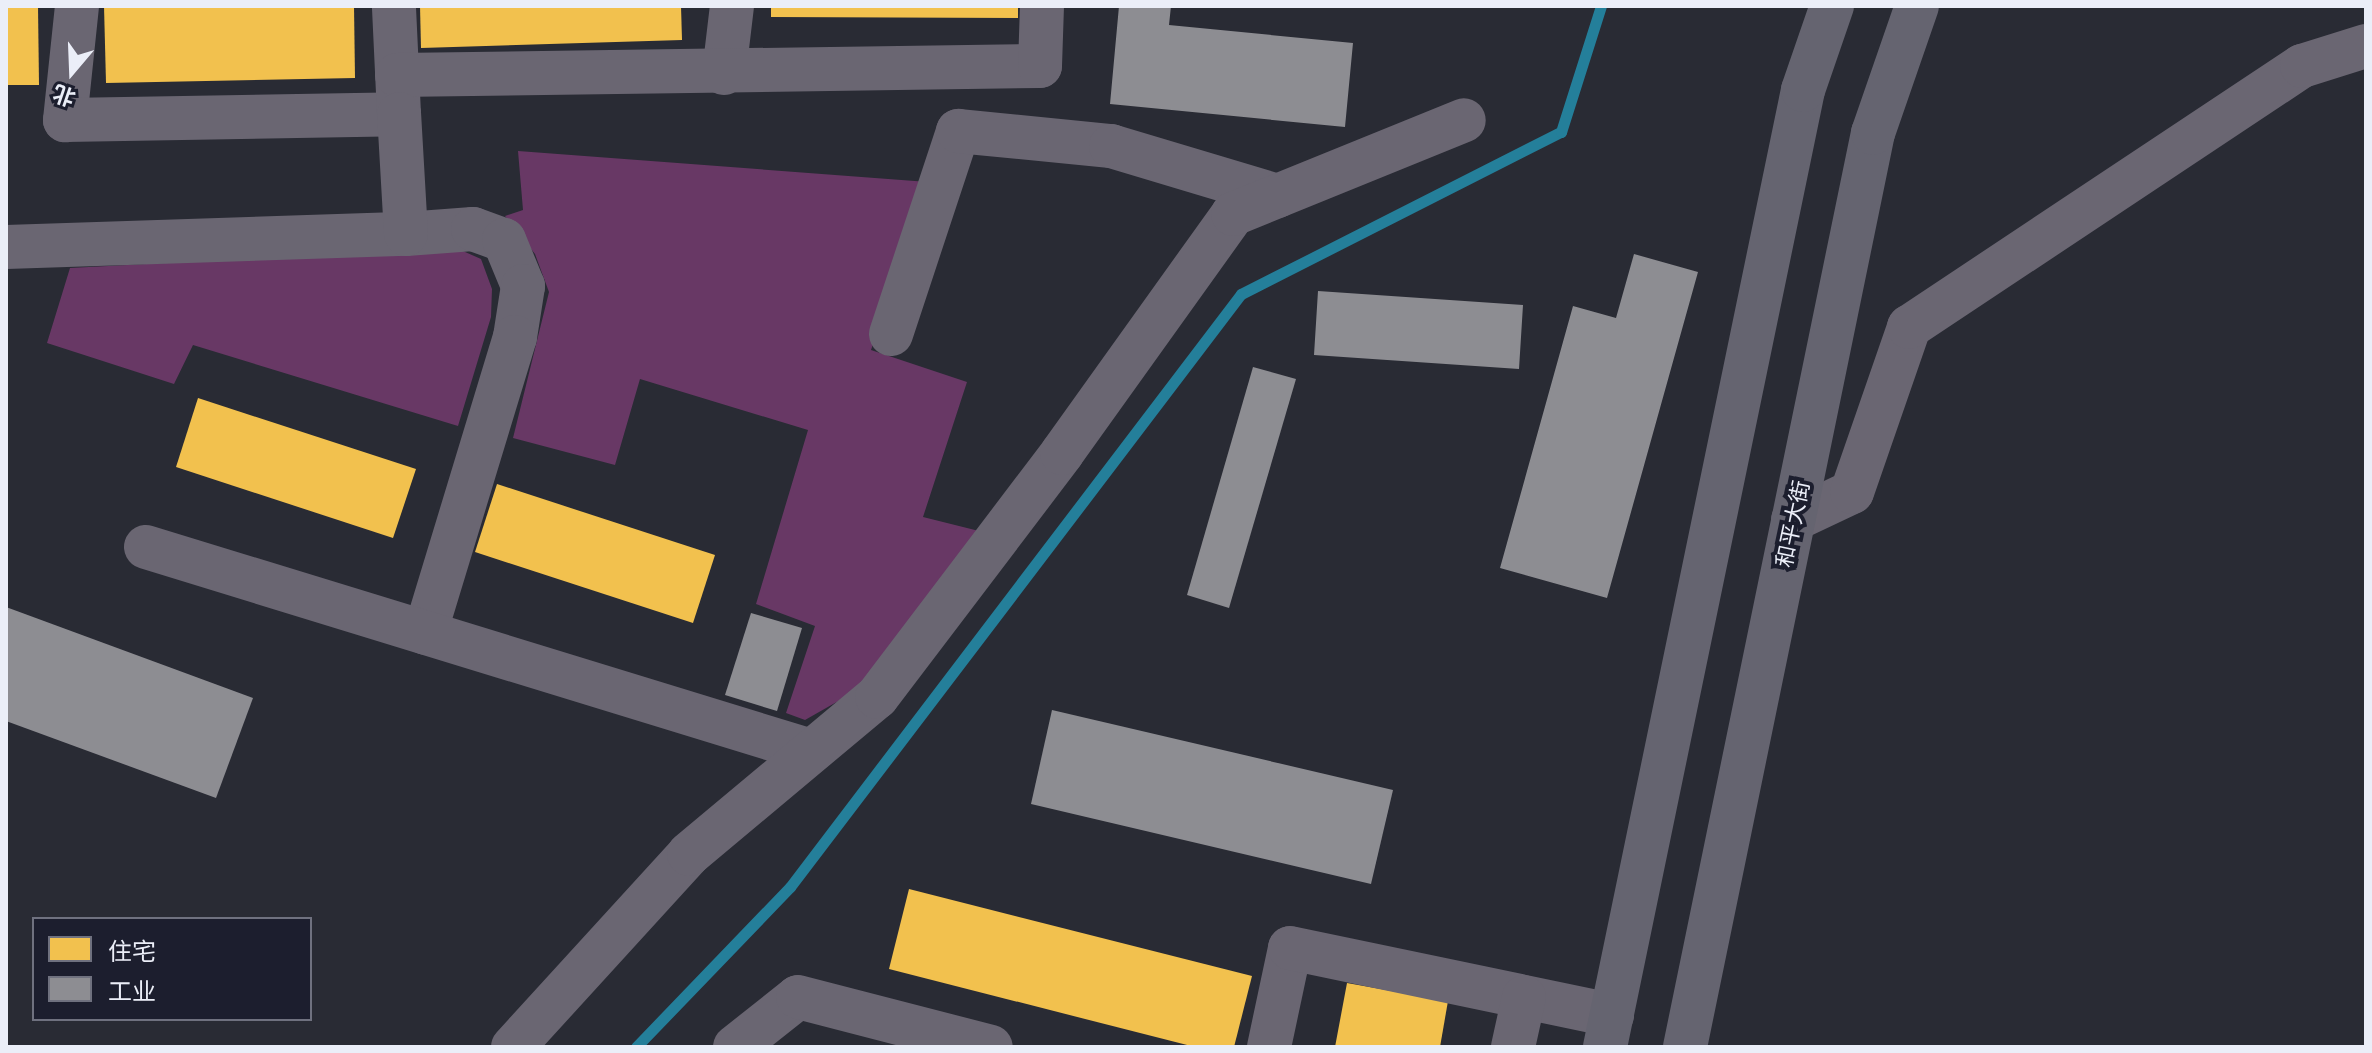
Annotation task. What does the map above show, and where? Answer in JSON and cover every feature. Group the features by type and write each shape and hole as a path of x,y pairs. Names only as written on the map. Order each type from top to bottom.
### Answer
{"highway":[{"path":"1608,1031 1803,90 1832,6"},
{"name":"和平大街","path":"1685,1047 1873,133 1917,6"}],"street":[{"path":"77,6 65,120 724,73 1040,66 1042,6"},
{"path":"394,6 406,234"},
{"path":"724,73 732,6"},
{"path":"1793,520 1852,492 1909,327 2302,66 2366,46"},
{"path":"513,1047 689,854 877,697 1062,453 1233,214 1464,120"},
{"path":"891,334 958,131 1111,146 1278,196"},
{"path":"6,247 406,234 473,229 504,240 523,286 515,337 425,633"},
{"path":"146,547 811,751"},
{"path":"1269,1047 1290,948 1524,997 1608,1031"},
{"path":"735,1047 798,997 991,1047"},
{"path":"1513,1047 1524,997"}],"shaded area":[{"path":"518,151 928,182 871,350 967,382 923,517 979,531 863,687 805,720 786,713 815,626 756,604 808,430 640,379 615,465 513,438 549,292 535,254 505,216 523,210"},
{"path":"456,248 481,259 492,289 491,317 458,426 193,345 174,384 47,343 70,268"}],"building: 住宅":[{"path":"6,6 38,6 39,85 6,85"},
{"path":"104,6 354,6 355,78 106,83"},
{"path":"420,6 681,6 682,40 421,48"},
{"path":"771,6 1018,6 1018,18 771,17"},
{"path":"198,398 416,469 393,538 176,467"},
{"path":"497,484 715,555 693,623 475,552"},
{"path":"909,889 1252,976 1234,1047 1195,1047 889,969"},
{"path":"1347,983 1448,1001 1440,1047 1335,1047"}],"building: 工业":[{"path":"1119,6 1171,6 1169,25 1353,43 1345,127 1110,104"},
{"path":"1634,254 1698,272 1607,598 1500,568 1573,306 1616,318"},
{"path":"1318,291 1523,305 1519,369 1314,355"},
{"path":"1253,367 1296,379 1229,608 1187,595"},
{"path":"6,607 253,698 216,798 6,721"},
{"path":"751,613 802,628 777,711 725,695"},
{"path":"1052,710 1393,790 1371,884 1031,804"}],"waterway":[{"path":"636,1047 790,887 1241,294 1561,132 1601,6"}]}
